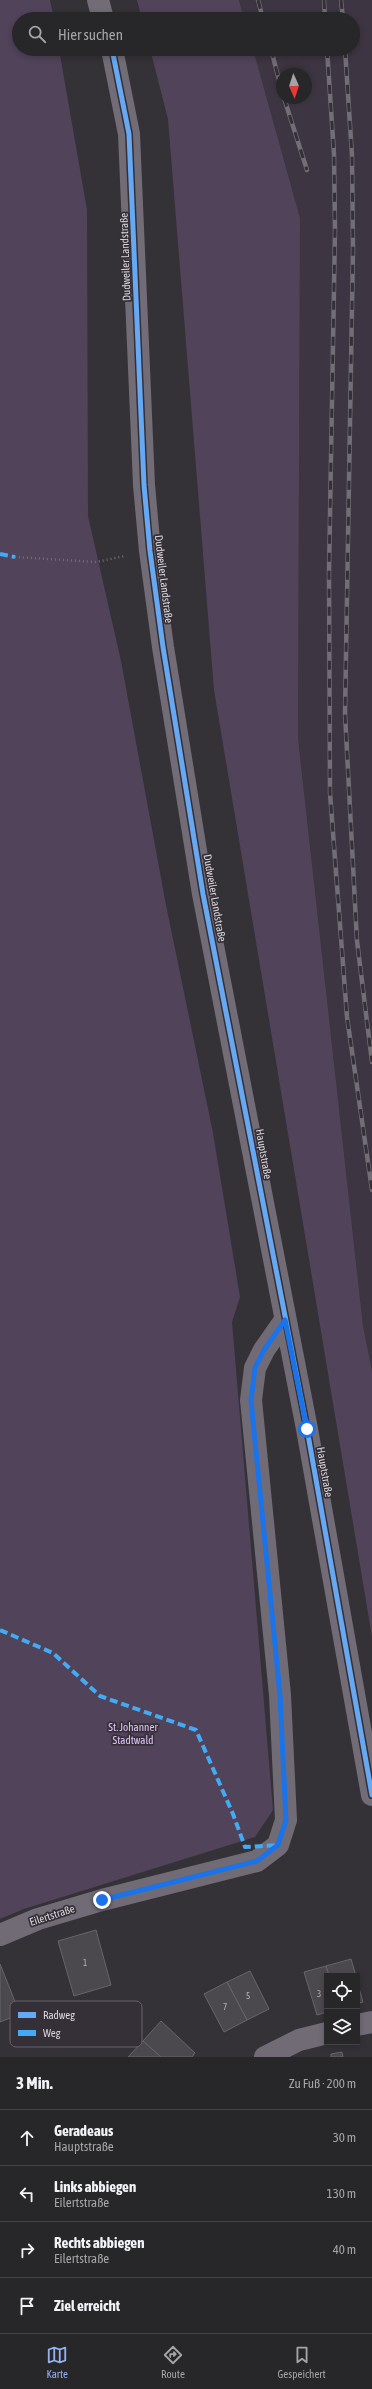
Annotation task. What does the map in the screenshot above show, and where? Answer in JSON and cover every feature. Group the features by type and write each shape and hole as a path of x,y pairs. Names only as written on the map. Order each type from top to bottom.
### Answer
{"main road":[{"path":"98,0 101,12"},
{"name":"Dudweiler Landstraße","path":"113,56 129,134 144,485 150,551 163,647 203,894 245,1106"},
{"name":"Hauptstraße","path":"245,1106 307,1429 372,1795"}],"street":[{"name":"Eilertstraße","path":"0,1935 38,1919 102,1900 257,1861 278,1845 286,1820 280,1695 251,1400 255,1368 264,1350 285,1320"},
{"path":"360,2024 372,2022"},
{"path":"265,2057 299,2040 324,2034"}],"path":[{"path":"15,557 96,562 114,558"}],"shaded area":[{"path":"239,0 372,0 372,1371 363,1326 298,738 300,218 255,56 360,56 360,12 242,12"}],"green space":[{"name":"St. Johanner Stadtwald","path":"0,0 50,0 53,12 12,12 12,56 60,56 87,210 88,516 121,661 166,905 213,1133 240,1297 232,1322 273,1810 255,1837 24,1909 0,1919"},
{"path":"137,0 239,0 242,12 140,12"},
{"path":"152,56 255,56 300,218 298,738 363,1326 372,1371 372,1637 214,690 168,119"}],"building":[{"path":"96,1930 111,1985 74,1996 58,1941"},
{"path":"351,1959 355,1973 328,1973 326,1966"},
{"path":"0,1964 15,2001 10,2001 10,2018 0,2022"},
{"path":"326,1966 328,1973 324,1973 324,2013 317,2015 304,1972"},
{"path":"250,1971 269,2009 247,2020 227,1982"},
{"path":"227,1982 247,2020 224,2032 204,1994"},
{"path":"360,1992 363,2002 360,2003"},
{"path":"161,2021 195,2053 192,2057 161,2057 143,2041"},
{"path":"143,2041 161,2057 128,2057 137,2047 142,2047"},
{"path":"342,2052 343,2057 331,2057 331,2054"}],"railway":[{"path":"258,0 261,12"},
{"path":"324,0 325,12"},
{"path":"341,0 342,12"},
{"path":"273,56 276,69"},
{"path":"327,56 334,154 335,231 329,573 330,793 347,1017 372,1190"},
{"path":"345,56 352,155 353,249 345,714 357,941 372,1062"},
{"path":"286,104 307,170"}],"marked path":[{"path":"0,554 15,557"},
{"path":"0,1630 53,1653 100,1696 196,1730 233,1814 245,1847 278,1845"}],"cycle path":[{"path":"113,56 129,134 144,485 150,551 163,647 203,894 307,1429 372,1795"}],"route":[{"path":"102,1900 228,1870 257,1861 278,1845 286,1820 280,1695 251,1400 255,1368 264,1350 285,1320 307,1429"}]}
